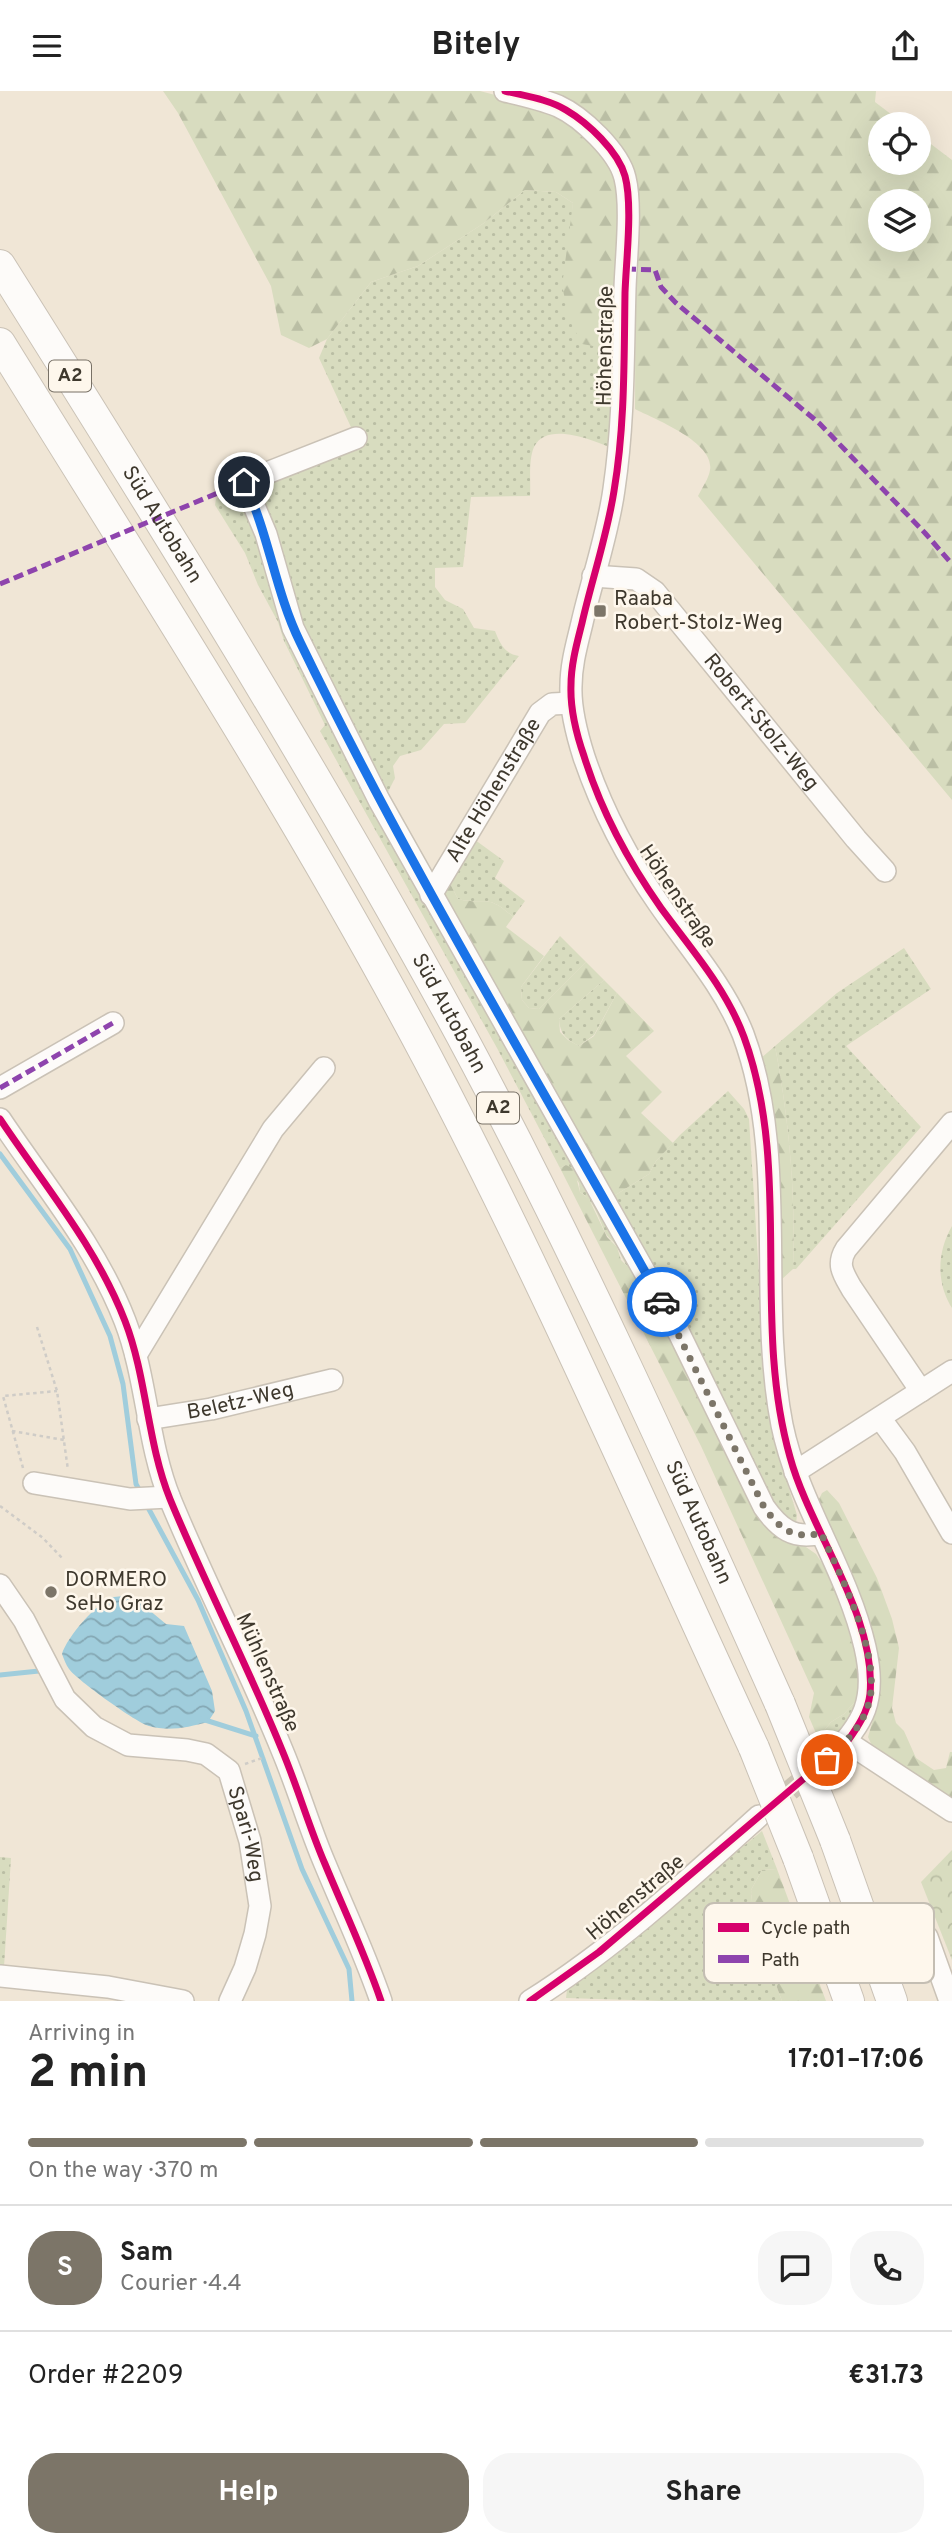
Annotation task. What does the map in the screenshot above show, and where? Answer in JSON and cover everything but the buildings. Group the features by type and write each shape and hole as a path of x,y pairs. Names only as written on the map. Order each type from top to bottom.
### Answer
{"highway":[{"name":"Süd Autobahn","path":"0,265 330,801 461,1036 629,1369 780,1704 857,1903"},
{"name":"Süd Autobahn","path":"0,343 294,822 426,1056 501,1201 754,1748 814,1903"},
{"name":"Süd Autobahn","path":"843,1983 849,2001"},
{"name":"Süd Autobahn","path":"886,1983 892,2001"}],"street":[{"name":"Höhenstraße","path":"505,91 543,100 565,110 603,143 620,165 625,177 627,249 620,450 613,497 573,661 571,703 584,757 610,823 639,876 724,995 744,1039 757,1079 766,1141 775,1371 782,1423 795,1472 849,1593 870,1667 870,1698 860,1724 827,1760"},
{"path":"356,438 244,482 266,534 293,628 379,800 431,895 679,1333 764,1507 774,1520 790,1533 810,1536 821,1533"},
{"name":"Robert-Stolz-Weg","path":"593,576 627,577 644,583 655,592 885,871"},
{"name":"Alte Höhenstraße","path":"431,895 535,720 552,704 571,703"},
{"path":"0,1088 114,1023"},
{"path":"136,1355 273,1129 324,1068"},
{"name":"Mühlenstraße","path":"0,1119 64,1208 89,1249 124,1319 136,1355 155,1450 169,1497 283,1751 381,2001"},
{"path":"921,1391 852,1289 840,1264 846,1249 952,1123"},
{"path":"795,1472 952,1371"},
{"name":"Beletz-Weg","path":"148,1419 211,1409 332,1380"},
{"path":"880,1418 905,1452 952,1534"},
{"path":"34,1483 139,1499 169,1497"},
{"name":"Spari-Weg","path":"0,1585 24,1620 65,1699 94,1727 128,1745 187,1749 206,1754 229,1771 250,1841 260,1906 245,1968 229,2001"},
{"path":"846,1742 951,1809"},
{"name":"Höhenstraße","path":"530,2001 599,1952 710,1860 759,1815"},
{"path":"934,1956 950,2001"},
{"path":"0,1976 108,1987 183,2001"}],"path":[{"path":"37,1327 57,1391 70,1488"},
{"path":"34,1483 22,1467 3,1396 57,1391"},
{"path":"12,1431 64,1440"},
{"path":"0,1506 43,1538 62,1558"},
{"path":"246,1764 274,1754"}],"green space":[{"path":"163,91 480,91 552,110 599,147 619,179 618,343 599,347 582,344 570,321 562,286 573,203 556,192 525,190 484,223 418,266 371,282 327,339 309,348 281,335 271,286 178,113"},
{"path":"544,91 876,91 875,102 888,112 868,112 868,175 931,175 931,144 952,160 952,800 698,496 710,470 709,460 703,450 668,425 635,409 636,191"},
{"path":"525,190 556,192 573,203 571,233 618,343 614,449 572,435 549,435 540,439 532,453 530,496 471,497 463,567 435,568 435,587 445,600 463,609 474,628 495,631 504,648 519,656 465,723 444,724 421,750 400,756 393,766 395,778 384,800 306,644 257,489 260,484 356,438 319,358 327,339 371,282 418,266 484,223"},
{"path":"233,491 243,496 278,592 655,1308 638,1286 616,1245 606,1234 593,1206 580,1192 579,1183 566,1165 560,1168 497,1048 320,731 325,725 284,641 278,622 245,553 215,505 216,499"},
{"path":"471,837 504,861 495,878 525,901 513,917 491,902 458,899 446,876"},
{"path":"446,876 458,899 491,902 504,909 513,917 506,927 544,956 521,987 522,1000 529,1008 539,1009 586,962 604,980 559,1019 560,1032 568,1040 579,1046 594,1036 617,993 654,1031 626,1056 662,1092 641,1113 673,1143 656,1161 649,1174 609,1199 435,893"},
{"path":"560,936 586,962 539,1009 529,1008 522,1000 521,987"},
{"path":"904,948 931,989 846,1046 921,1127 796,1269 793,1269 790,1157 775,1046 837,993"},
{"path":"604,980 617,993 594,1035 579,1046 564,1036 559,1019"},
{"path":"775,1046 788,1129 793,1213 793,1269 781,1280 760,1059"},
{"path":"728,1091 749,1119 767,1400 778,1452 797,1515 796,1524 785,1525 609,1199 649,1174 656,1161 680,1135"},
{"path":"566,1165 574,1169 580,1192 589,1199 607,1237 617,1247 621,1260 631,1270 642,1292 655,1307 749,1489 803,1545 816,1554 839,1597 859,1668 859,1697 844,1714 831,1722 818,1738 809,1717 814,1693 701,1446 560,1168"},
{"path":"952,1226 952,1308 943,1288 940,1267 943,1246"},
{"path":"827,1490 839,1503 877,1578 892,1619 899,1648 892,1708 896,1723 904,1731 916,1758 934,1770 946,1768 952,1752 952,1800 873,1748 868,1737 879,1699 879,1665 817,1503 822,1493"},
{"path":"859,1697 842,1729 823,1751 818,1738 831,1722 844,1714"},
{"path":"762,1831 777,1869 762,1870 751,1890 752,1903 704,1903 704,1983 775,1983 782,2001 566,1998 567,1990"},
{"path":"952,1850 952,1960 934,1915 934,1903 929,1903 921,1882"},
{"path":"0,1857 11,1858 4,1967 0,1967"},
{"path":"777,1869 790,1903 752,1903 751,1890 762,1870"},
{"path":"775,1983 819,1983 826,2001 782,2001"}],"water":[{"path":"131,1595 166,1624 184,1626 212,1691 215,1711 208,1722 171,1729 149,1726 108,1701 68,1667 62,1654 83,1621 107,1600"}],"waterway":[{"path":"0,1154 70,1249 110,1336 123,1384 136,1484 141,1493"},
{"path":"145,1502 198,1600 246,1711 302,1869 349,1969 352,2001"},
{"path":"0,1675 39,1671"},
{"path":"202,1719 256,1736"}],"tunnel":[{"path":"766,1810 817,1768"}],"marked path":[{"path":"626,269 655,270 661,287 676,303 820,424 952,564"},
{"path":"0,584 244,482"},
{"path":"0,1088 113,1023"}],"cycle path":[{"path":"505,91 552,103 575,116 609,148 625,176 629,218 618,467 611,508 573,661 573,712 578,739 616,835 661,908 718,985 744,1037 758,1088 766,1140 770,1193 773,1352 779,1405 799,1485 853,1604 863,1634 869,1664 870,1694 864,1713 847,1742 599,1952 530,2001"},
{"path":"0,1119 68,1217 113,1293 132,1343 156,1455 170,1499 288,1764 319,1850 381,2001"}],"way so far":[{"path":"662,1302 764,1507 782,1528 790,1533 810,1536 821,1533 849,1593 870,1667 870,1698 860,1724 827,1760"}],"place":[{"name":"Raaba Robert-Stolz-Weg","path":"600,611"},
{"name":"DORMERO SeHo Graz","path":"51,1592"}],"route":[{"path":"244,482 266,534 293,628 379,800 662,1302"}]}
